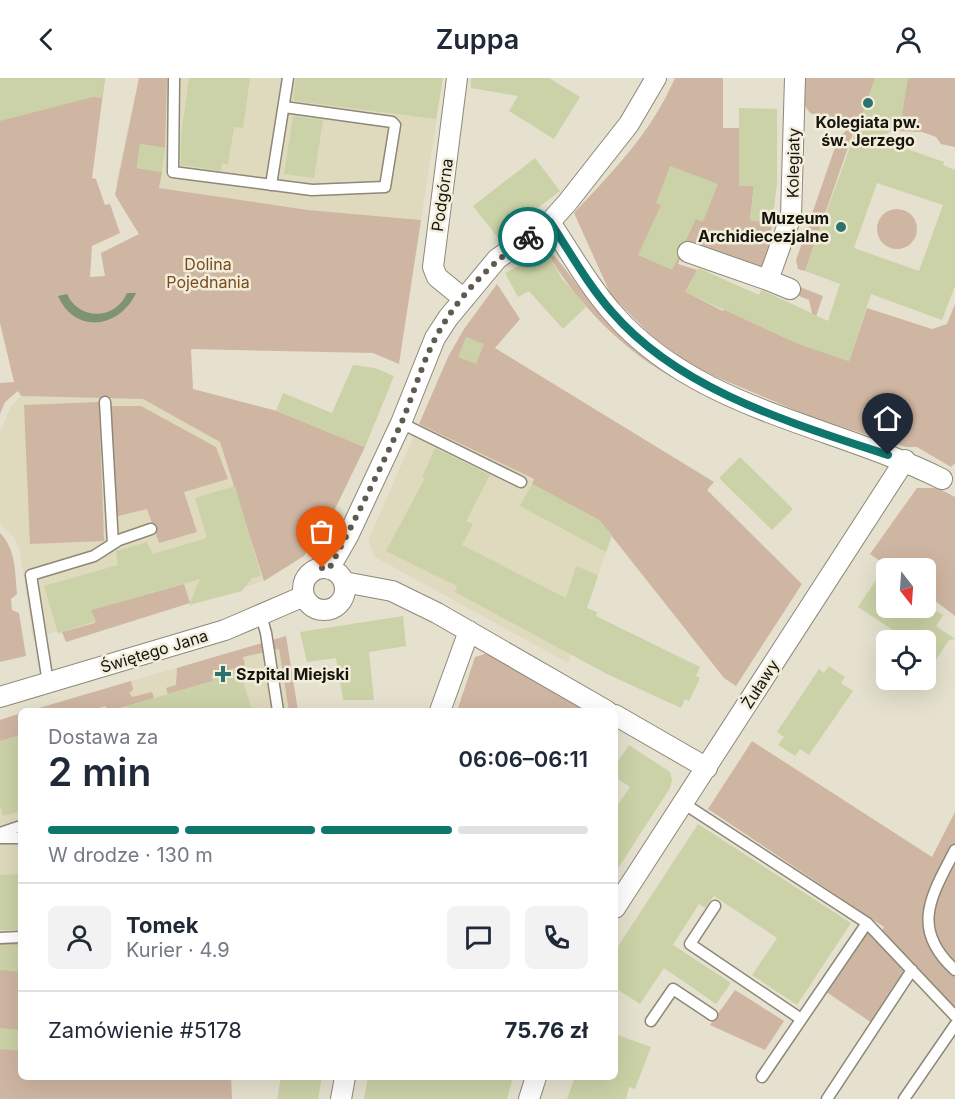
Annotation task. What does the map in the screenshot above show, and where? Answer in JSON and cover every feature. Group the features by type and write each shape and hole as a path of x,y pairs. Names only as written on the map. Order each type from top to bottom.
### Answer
{"street":[{"name":"Podgórna","path":"457,78 433,267 437,278 464,298"},
{"path":"329,569 348,536 401,423 435,338 464,298 497,259 550,222 629,124 656,78"},
{"name":"Kolegiaty","path":"768,280 791,216 795,78"},
{"path":"550,222 612,312 673,365 719,390 791,423 905,460 949,482"},
{"path":"688,252 790,289"},
{"name":"Żuławy","path":"618,903 905,460"},
{"path":"329,569 341,575 344,582 345,596 342,602 330,610 316,609 304,596 303,585 309,574 315,570 329,569"},
{"path":"344,582 392,591 469,631 602,708"},
{"name":"Świętego Jana","path":"0,697 225,630 304,596"},
{"path":"441,708 469,631"},
{"path":"618,718 706,768"},
{"path":"341,1099 344,1080"},
{"path":"529,1099 535,1080"}],"lane":[{"path":"174,78 173,172 312,190 385,187 388,182 395,125 392,122 284,107"},
{"path":"271,185 288,78"},
{"path":"105,402 113,544"},
{"path":"401,423 520,482"},
{"path":"48,683 31,575 94,556 113,544 151,529"},
{"path":"261,615 277,708"},
{"path":"684,803 867,923 955,1016"},
{"path":"0,832 18,827"},
{"path":"0,838 18,837"},
{"path":"955,850 929,901 928,925 935,945 955,970"},
{"path":"715,906 690,944 801,1019"},
{"path":"762,1077 867,923"},
{"path":"0,938 18,937"},
{"path":"827,1099 912,970"},
{"path":"651,1021 673,989 712,1015"},
{"path":"904,1099 955,1025"}],"shaded area":[{"path":"139,78 443,78 421,220 308,210 116,182"},
{"path":"127,293 136,293 129,305 109,320 97,322 75,317 66,309 58,296 67,294 80,309 97,314 115,308"},
{"path":"21,396 143,399 220,442 264,581 193,604 192,607 189,603 66,642 62,632 59,635 57,631 33,639 20,552 15,538 0,524 0,432 11,406"},
{"path":"419,424 534,479 532,484 599,520 612,535 568,663 375,557 368,541"},
{"name":"Szpital Miejski","path":"286,636 298,708 39,708"},
{"path":"18,714 18,943 0,944 0,720"}],"green space":[{"name":"Dolina Pojednania","path":"0,78 105,78 92,178 96,179 105,205 110,204 120,233 92,246 90,277 105,276 101,253 139,234 115,195 139,78 167,78 165,148 140,144 137,168 162,172 159,188 308,210 421,220 399,364 373,353 191,349 193,389 277,411 365,447 334,511 304,556 264,581 220,442 143,399 21,396 18,391 5,402 0,414 0,383 14,382 0,323"},
{"path":"675,78 723,78 723,128 739,128 739,186 754,186 750,220 772,223 769,250 763,267 687,241 678,264 697,270 686,292 723,311 728,302 747,319 797,343 812,313 809,300 797,295 800,287 823,296 806,346 849,361 867,308 932,329 947,324 955,304 955,463 951,467 917,447 906,447 814,418 695,368 652,336 611,295 574,213 631,150 655,116"},
{"path":"805,78 955,78 955,147 941,144 936,137 922,132 894,131 857,122 805,271 798,269 796,260 839,136 845,132 848,122 810,113 805,106"},
{"path":"897,209 905,210 911,215 916,221 916,237 911,243 905,248 897,249 889,248 883,243 878,237 877,229 878,221 883,215 889,210"},
{"path":"549,250 605,320 626,341 660,366 696,388 772,427 668,375 633,351 599,320 569,286 547,251"},
{"path":"497,284 520,319 495,348 714,482 707,490 802,584 736,686 724,678 599,520 532,484 534,479 419,424 448,357 464,329"},
{"path":"99,402 104,541 30,544 24,405"},
{"path":"106,406 141,406 216,447 228,479 184,492 197,532 159,543 147,509 110,518"},
{"path":"917,488 938,488 955,497 955,616 936,602 936,558 876,558 870,554"},
{"path":"0,533 9,546 14,561 17,594 11,599 12,610 19,613 26,656 0,662"},
{"path":"184,584 190,603 66,642 62,632 95,623 91,610"},
{"path":"286,636 298,708 289,708 279,649 243,657 245,665 212,675 213,681 168,694 166,688 176,685 177,668"},
{"path":"488,653 585,708 458,708 475,657"},
{"path":"131,681 133,690 129,693 132,697 152,692 154,698 120,708 105,706 99,708 39,708"},
{"path":"18,714 18,736 0,741 0,720"},
{"path":"752,741 932,857 955,812 955,1011 880,934 884,927 708,809"},
{"path":"867,923 912,970 875,1025 822,989"},
{"path":"18,943 18,1080 231,1080 232,1099 0,1099 0,944"},
{"path":"735,990 784,1021 765,1050 710,1025"}],"building":[{"path":"0,78 105,78 102,98 93,97 0,121"},
{"path":"189,78 250,78 243,128 234,127 228,165 222,163 221,171 181,165 181,136"},
{"path":"296,78 443,78 436,119 295,101 293,98"},
{"path":"471,78 549,78 580,97 554,139 509,111 518,96 471,88"},
{"name":"Muzeum Archidiecezjalne","path":"875,78 908,78 902,115 905,121 879,139 944,162 943,165 955,170 955,286 942,320 871,294 849,361 798,344 685,292 698,268 759,295 761,290 764,291 828,321 840,284 805,271","holes":["877,183 943,205 919,271 854,248"]},
{"path":"739,108 777,109 777,184 772,223 750,220 754,186 739,186"},
{"path":"293,116 323,120 314,178 284,174"},
{"path":"140,144 165,148 162,172 137,168"},
{"path":"535,158 560,191 498,238 473,206"},
{"path":"670,166 718,184 703,222 696,219 686,240 677,248 678,258 672,270 638,255 661,205 656,203"},
{"path":"547,251 562,279 587,306 563,329 529,291 518,297 505,273"},
{"path":"466,337 484,344 476,364 458,357"},
{"path":"353,365 375,368 394,376 365,447 276,411 283,393 332,413"},
{"path":"435,448 490,475 466,521 473,524 462,545 566,598 576,566 598,575 587,608 597,612 596,616 700,667 696,676 700,678 689,701 685,699 681,708 607,674 455,592 457,586 386,551 425,478 422,477"},
{"path":"740,457 793,509 772,530 719,478"},
{"path":"532,484 599,520 612,535 606,552 520,506"},
{"path":"235,486 261,576 252,578 242,591 189,605 200,579 91,610 96,621 58,633 44,586 118,565 116,551 147,542 153,554 207,538 195,498"},
{"path":"876,580 876,618 936,618 936,611 943,615 936,626 955,639 949,640 936,660 936,630 893,630 858,607"},
{"path":"403,616 406,646 369,652 374,700 343,700 336,658 307,662 300,632"},
{"path":"829,666 845,677 841,683 853,691 809,755 800,749 795,756 778,745 784,737 777,732 819,669 824,673"},
{"path":"239,667 251,708 127,708 127,706 213,681 212,675"},
{"path":"18,736 18,812 3,816 0,805 0,741"},
{"path":"629,745 670,772 672,780 670,788 618,868 618,805 630,787 618,779 618,762"},
{"path":"698,824 851,923 797,1005 752,975 777,938 714,896 705,908 699,904 673,945 731,983 716,1004 664,968 640,1004 618,990 618,946"},
{"path":"18,874 18,930 0,930 0,875"},
{"path":"0,945 18,945 18,972 0,970"},
{"path":"0,1028 18,1030 18,1051 0,1049"},
{"path":"618,1035 651,1047 635,1089 629,1087 626,1099 567,1099 574,1080 618,1080"},
{"path":"280,1080 321,1080 318,1099 277,1099"},
{"path":"367,1080 512,1080 507,1099 364,1099"}],"way so far":[{"path":"322,568 329,569 348,536 401,423 435,338 447,318 497,259 528,237"}],"place":[{"name":"Kolegiata pw. św. Jerzego","path":"868,103"},
{"name":"Muzeum Archidiecezjalne","path":"841,227"},
{"name":"Szpital Miejski","path":"223,674"}],"route":[{"path":"528,237 550,222 612,312 673,365 719,390 791,423 888,455"}]}
